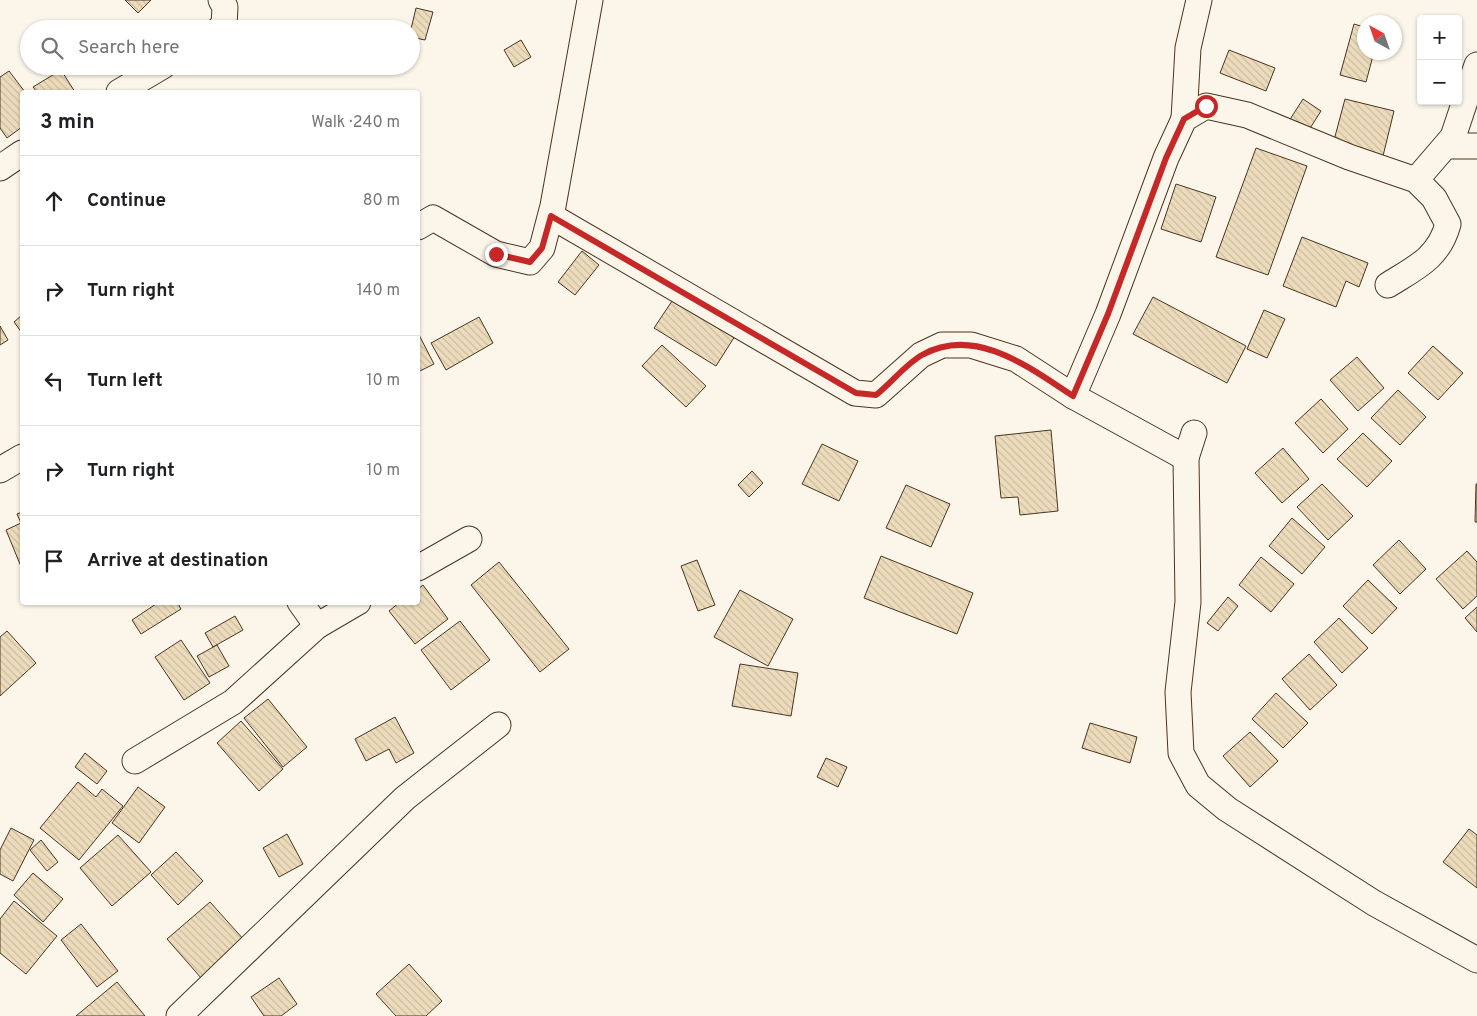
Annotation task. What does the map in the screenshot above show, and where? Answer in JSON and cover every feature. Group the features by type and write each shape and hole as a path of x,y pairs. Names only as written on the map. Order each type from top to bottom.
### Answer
{"street":[{"path":"221,0 225,7 224,20"},
{"path":"420,226 433,218 496,254 530,262 542,248 551,216 590,0"},
{"path":"1073,396 1108,314 1166,158 1184,119 1188,48 1199,0"},
{"path":"1416,180 1453,137 1477,66"},
{"path":"122,90 148,75"},
{"path":"1184,119 1206,106 1247,115 1350,157 1416,180 1434,198 1448,224 1444,241 1425,262 1388,285"},
{"path":"1446,146 1477,146"},
{"path":"0,168 20,154"},
{"path":"551,216 856,393 876,395 921,355 942,345 971,345 1016,359 1073,396 1186,458"},
{"path":"1194,433 1186,458 1188,602 1178,692 1181,753 1198,785 1227,809 1374,903 1477,960"},
{"path":"0,470 20,458"},
{"path":"420,567 469,539"},
{"path":"302,605 317,626"},
{"path":"135,761 233,702 317,626 353,605"},
{"path":"179,1016 405,798 498,725"}],"building":[{"path":"125,0 151,0 138,13"},
{"path":"416,8 433,12 425,40 420,39 420,20 413,20"},
{"path":"1354,24 1357,25 1357,60 1372,60 1366,82 1340,75"},
{"path":"521,40 531,57 514,67 504,50"},
{"path":"1229,50 1275,68 1266,91 1220,73"},
{"path":"9,71 23,90 20,90 20,128 7,138 0,128 0,77"},
{"path":"53,75 64,75 74,90 35,90 33,87"},
{"path":"1303,99 1321,111 1307,133 1289,121"},
{"path":"1345,99 1394,111 1383,156 1333,144"},
{"path":"1256,148 1307,166 1268,275 1216,257"},
{"path":"1176,184 1216,197 1201,242 1161,229"},
{"path":"1302,237 1368,263 1359,287 1346,281 1336,307 1283,286"},
{"path":"582,251 599,265 575,295 558,282"},
{"path":"1153,297 1246,346 1227,383 1133,334"},
{"path":"674,298 735,336 716,366 654,328"},
{"path":"1264,310 1285,319 1267,358 1247,349"},
{"path":"20,317 20,330 14,322"},
{"path":"479,317 493,343 446,370 431,343"},
{"path":"0,326 8,340 0,345"},
{"path":"420,337 434,364 420,371"},
{"path":"662,345 706,386 686,407 642,366"},
{"path":"1433,346 1463,373 1438,400 1408,373"},
{"path":"1357,357 1384,388 1358,411 1330,380"},
{"path":"1398,390 1426,417 1400,445 1371,418"},
{"path":"1321,399 1348,429 1323,453 1295,423"},
{"path":"1051,430 1058,511 1020,515 1018,497 1001,498 995,436"},
{"path":"1363,433 1392,461 1367,487 1337,459"},
{"path":"822,444 858,461 839,501 802,484"},
{"path":"1283,448 1309,479 1282,503 1255,473"},
{"path":"752,471 763,483 749,497 738,485"},
{"path":"1322,484 1353,516 1328,540 1297,507"},
{"path":"1476,484 1477,522 1475,522"},
{"path":"906,485 950,504 931,547 886,528"},
{"path":"1292,518 1325,547 1302,574 1269,546"},
{"path":"20,523 20,564 6,530"},
{"path":"1399,540 1426,569 1400,594 1373,565"},
{"path":"1467,551 1477,562 1477,596 1463,609 1436,579"},
{"path":"881,556 973,593 957,634 864,598"},
{"path":"1261,557 1294,584 1271,612 1239,585"},
{"path":"697,560 715,605 698,611 681,566"},
{"path":"499,562 569,649 540,672 471,585"},
{"path":"1368,580 1397,608 1372,634 1343,606"},
{"path":"423,585 448,619 415,644 389,611 396,605 420,605 420,587"},
{"path":"740,590 793,619 768,666 714,637"},
{"path":"1228,597 1238,606 1218,631 1207,623"},
{"path":"154,605 179,605 181,609 141,634 132,620"},
{"path":"1477,607 1477,632 1465,618"},
{"path":"235,616 243,630 213,647 205,633"},
{"path":"1339,618 1368,648 1342,673 1314,642"},
{"path":"460,621 490,660 451,690 421,650"},
{"path":"7,631 36,663 0,696 0,637"},
{"path":"181,640 210,683 184,700 155,657"},
{"path":"217,645 229,666 209,677 197,656"},
{"path":"1309,654 1337,685 1310,710 1282,679"},
{"path":"740,664 798,673 791,716 732,706"},
{"path":"1276,693 1308,723 1283,748 1252,719"},
{"path":"268,699 307,747 283,767 244,718"},
{"path":"395,717 414,753 396,763 389,749 366,761 355,739"},
{"path":"241,721 283,769 259,791 217,743"},
{"path":"1090,723 1137,737 1130,763 1082,748"},
{"path":"1250,732 1278,761 1250,787 1223,756"},
{"path":"85,753 107,771 97,784 75,767"},
{"path":"826,758 847,767 838,787 817,777"},
{"path":"78,782 96,797 102,789 123,806 79,860 40,828"},
{"path":"138,787 165,807 139,843 112,823"},
{"path":"11,828 34,840 13,881 0,874 0,850"},
{"path":"1469,829 1477,835 1477,888 1443,862"},
{"path":"287,834 303,864 279,877 263,848"},
{"path":"118,835 151,872 112,906 80,868"},
{"path":"41,840 58,862 47,871 30,850"},
{"path":"176,852 203,881 178,905 151,875"},
{"path":"33,873 63,899 43,922 14,895"},
{"path":"14,901 57,936 26,974 0,953 0,919"},
{"path":"210,902 245,941 202,979 167,939"},
{"path":"81,924 118,971 97,987 61,940"},
{"path":"409,964 442,1001 426,1016 396,1016 376,994"},
{"path":"279,978 297,1004 281,1016 264,1016 251,997"},
{"path":"117,982 145,1016 76,1016"}],"route":[{"path":"496,254 530,262 542,248 551,216 856,393 876,395 921,355 942,345 971,345 1016,359 1073,396 1108,314 1166,158 1184,119 1206,106"}]}
